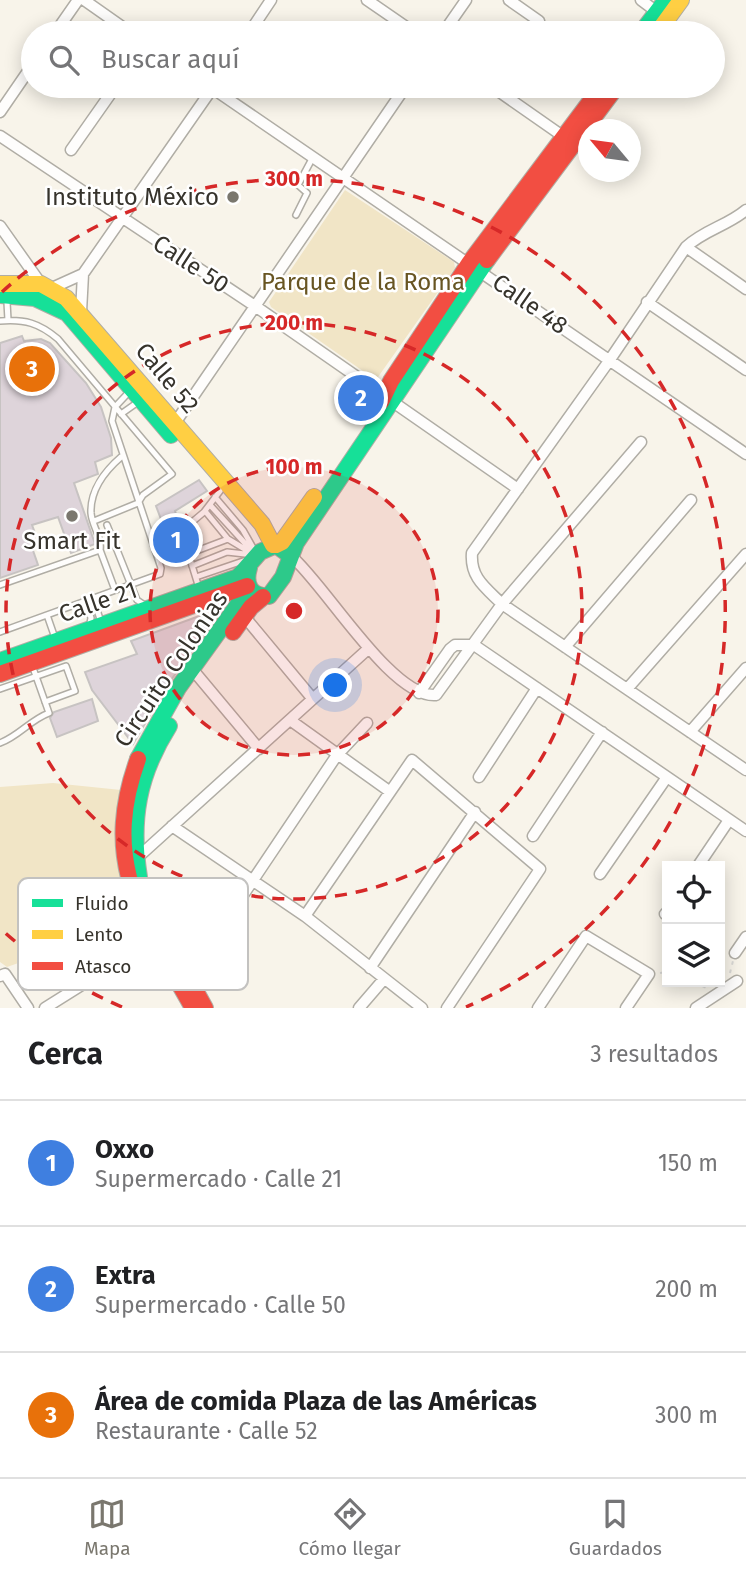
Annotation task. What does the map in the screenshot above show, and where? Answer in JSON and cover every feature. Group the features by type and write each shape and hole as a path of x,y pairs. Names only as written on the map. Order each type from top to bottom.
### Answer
{"street":[{"path":"63,21 78,0"},
{"path":"84,0 114,21"},
{"path":"256,21 271,0"},
{"path":"367,0 398,21"},
{"path":"451,21 466,0"},
{"path":"509,0 539,21"},
{"path":"642,0 662,6 650,21"},
{"path":"666,21 681,0"},
{"path":"0,112 21,81"},
{"path":"71,150 108,98"},
{"path":"81,312 83,274 204,98"},
{"name":"Calle 48","path":"228,98 609,361 745,451"},
{"path":"175,423 398,98"},
{"path":"508,98 564,137"},
{"path":"388,398 282,542 263,553 254,592 274,592 285,573 290,556 388,398 391,381 593,98"},
{"path":"475,266 608,98"},
{"name":"Calle 50","path":"0,136 255,306 518,489"},
{"path":"746,210 732,221 700,234 686,247 609,361 472,553 471,566 476,578 502,604 746,770"},
{"path":"0,226 46,286"},
{"path":"686,247 746,289"},
{"path":"4,291 46,286 83,274"},
{"name":"Calle 52","path":"46,286 81,312 175,423 221,491"},
{"name":"Calle 52","path":"4,291 45,299 67,313 221,491 262,524 263,553"},
{"path":"648,302 746,370"},
{"path":"263,553 290,556 368,649 419,693 436,695 502,604 641,442"},
{"path":"565,647 691,500"},
{"name":"Calle 21","path":"0,674 38,668 99,630 149,608 238,577 263,553"},
{"path":"627,689 746,554"},
{"path":"285,573 300,572 310,577"},
{"path":"200,589 221,609 228,621"},
{"name":"Calle 21","path":"0,661 56,641 99,630 200,589 254,592"},
{"name":"Circuito Colonias","path":"133,878 123,848 122,828 127,787 139,751 244,616 254,592"},
{"name":"Circuito Colonias","path":"138,878 132,831 139,781 149,758 228,621 242,599 254,592"},
{"path":"244,616 312,698"},
{"path":"419,693 450,649 456,645 474,645 746,831"},
{"path":"136,859 368,649"},
{"path":"690,732 746,668"},
{"path":"197,674 259,749"},
{"path":"479,777 537,688"},
{"path":"290,720 389,791"},
{"path":"248,887 337,755 367,723"},
{"path":"533,836 602,732"},
{"path":"305,916 412,760 540,869 447,1008"},
{"path":"600,874 667,777"},
{"path":"370,968 475,812"},
{"path":"701,861 729,820"},
{"path":"172,826 248,878"},
{"path":"248,878 305,916 422,1008"},
{"path":"538,1008 586,936 649,974 626,1008"},
{"path":"735,953 746,937"},
{"path":"2,975 28,1008"},
{"path":"359,1008 384,979"},
{"path":"696,1008 727,988"},
{"path":"46,1008 74,990"},
{"name":"Circuito Colonias","path":"187,990 193,1008"},
{"name":"Circuito Colonias","path":"192,990 205,1008"}],"lane":[{"path":"296,215 307,193 298,185 298,180 313,157"},
{"path":"4,291 8,320"},
{"path":"0,321 38,324 48,331 172,474 143,495 138,503 94,521"},
{"path":"0,632 160,574 161,568 121,457 112,421 116,407 130,394 130,388"},
{"path":"121,414 142,401"},
{"path":"115,590 100,550 91,512 102,474 121,457"},
{"path":"200,589 192,566 193,547 185,528 205,511 221,491"},
{"path":"210,505 263,553"},
{"path":"205,511 228,538 263,553"},
{"path":"107,525 137,600 149,608"},
{"path":"191,553 228,538"},
{"path":"0,585 100,550"},
{"path":"192,566 227,552 263,553"},
{"path":"93,598 99,630"},
{"path":"86,601 91,618 99,630"},
{"path":"47,615 56,641"},
{"path":"0,689 38,668 66,666 75,691 45,702"},
{"path":"0,743 12,739 34,719 49,713 38,668"}],"path":[{"path":"722,987 727,988 735,953"}],"green space":[{"name":"Parque de la Roma","path":"345,190 454,262 455,268 378,377 373,378 271,307 269,302"},
{"path":"53,783 121,790 125,878 18,878 18,963 7,967 0,962 0,787"}],"building":[{"path":"22,336 24,341 41,339 50,343 86,383 101,407 111,438 112,455 95,462 98,474 74,483 95,544 71,553 58,517 32,525 35,533 28,536 38,565 0,578 0,343"},
{"path":"199,480 207,491 175,511 187,547 184,553 175,556 156,506"},
{"path":"202,615 210,625 169,683 133,744 92,690 85,672 137,654 131,641"},
{"path":"92,699 98,721 57,737 50,718 54,712"}],"traffic: fast":[{"path":"650,21 666,0"},
{"path":"291,556 296,543 487,260"},
{"path":"0,295 35,298 67,313 171,435"},
{"path":"0,661 238,577 260,552 276,545 291,556 283,577 269,596 250,589 247,580 249,568"},
{"path":"138,759 178,688 242,599 251,593"},
{"path":"139,877 136,856 139,798 150,762 169,726"}],"traffic: slow":[{"path":"666,21 681,0"},
{"path":"0,284 41,284 66,298 262,524 273,545"},
{"path":"276,545 282,542 314,497"}],"traffic: jam":[{"path":"381,402 391,381 470,262 593,98"},
{"path":"487,260 608,98"},
{"path":"0,674 247,586"},
{"path":"233,632 251,607 263,597"},
{"path":"130,878 124,830 127,796 138,759"},
{"path":"183,990 193,1008"},
{"path":"195,990 205,1008"}],"place":[{"name":"Instituto México","path":"233,197"},
{"name":"Área de comida Plaza de las Américas","path":"32,369"},
{"name":"Extra","path":"361,398"},
{"name":"Smart Fit","path":"72,516"},
{"name":"Oxxo","path":"176,540"}]}
